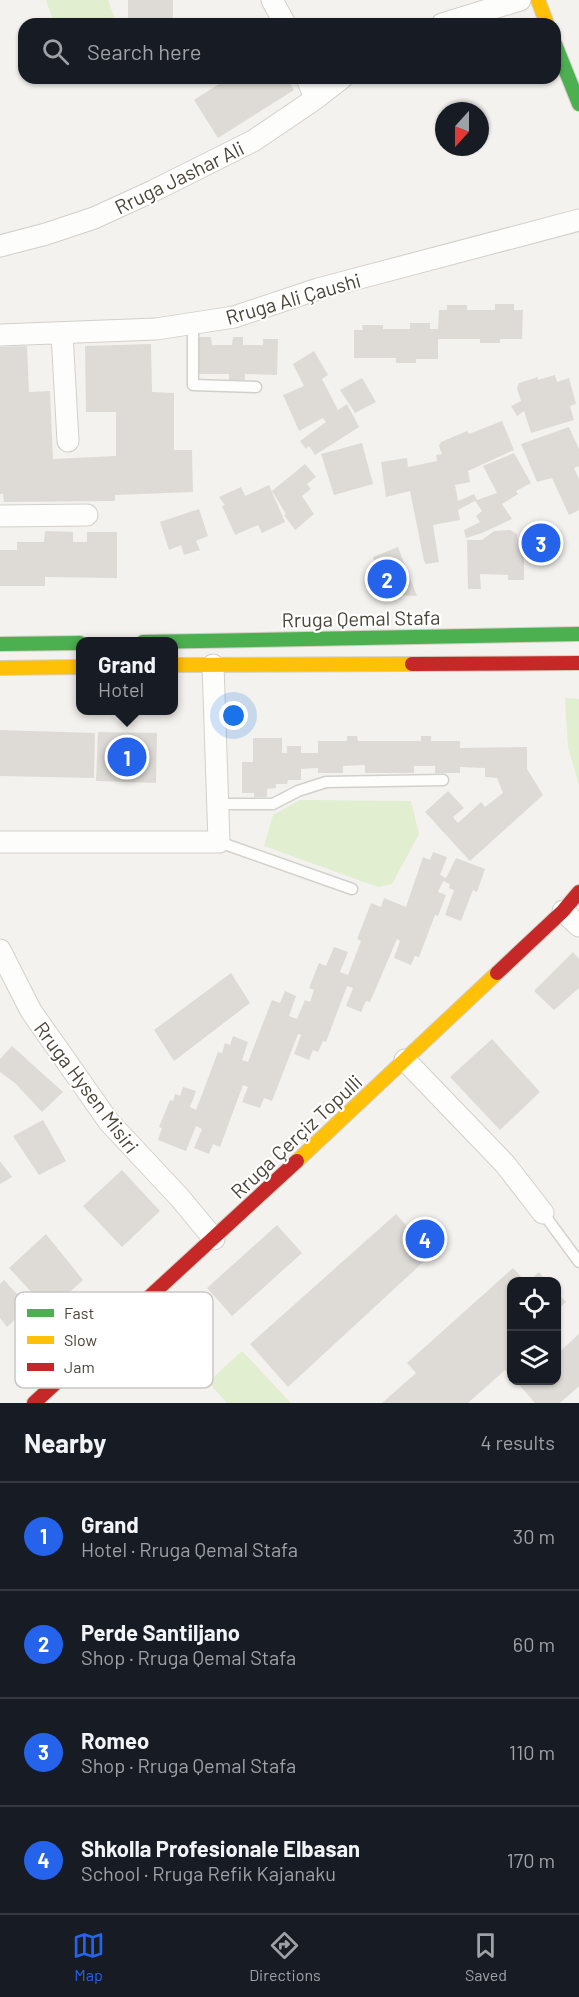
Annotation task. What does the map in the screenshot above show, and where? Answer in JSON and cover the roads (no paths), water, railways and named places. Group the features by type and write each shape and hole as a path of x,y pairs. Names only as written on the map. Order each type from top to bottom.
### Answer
{"main road":[{"path":"538,0 545,18"},
{"path":"561,59 579,104"},
{"name":"Rruga Qemal Stafa","path":"178,641 579,634"},
{"path":"0,644 76,643"},
{"path":"178,665 579,663"},
{"path":"0,668 76,667"},
{"name":"Rruga Çerçiz Topulli","path":"156,1292 563,911 579,892"},
{"name":"Rruga Çerçiz Topulli","path":"34,1403 50,1388"}],"street":[{"path":"273,0 282,18"},
{"path":"462,18 520,0"},
{"path":"309,84 315,99"},
{"name":"Rruga Jashar Ali","path":"0,246 94,218 124,204 253,141 334,84"},
{"name":"Rruga Ali Çaushi","path":"0,335 156,329 234,317 318,289 579,220"},
{"path":"62,334 68,441"},
{"path":"0,516 87,515"},
{"path":"0,842 219,842 213,665"},
{"path":"563,911 579,926"},
{"name":"Rruga Hysen Misiri","path":"0,950 31,1011 109,1122 180,1198 214,1239"},
{"path":"405,1060 504,1164 543,1214"}],"lane":[{"path":"193,325 193,385 256,387"},
{"path":"218,804 273,804 298,790 326,782 443,780"},
{"path":"219,842 352,889"},
{"path":"543,1214 579,1262"}],"place":[{"name":"Romeo","path":"541,543"},
{"name":"Perde Santiljano","path":"387,579"},
{"name":"Grand","path":"127,757"},
{"name":"Shkolla Profesionale Elbasan","path":"425,1239"}]}
